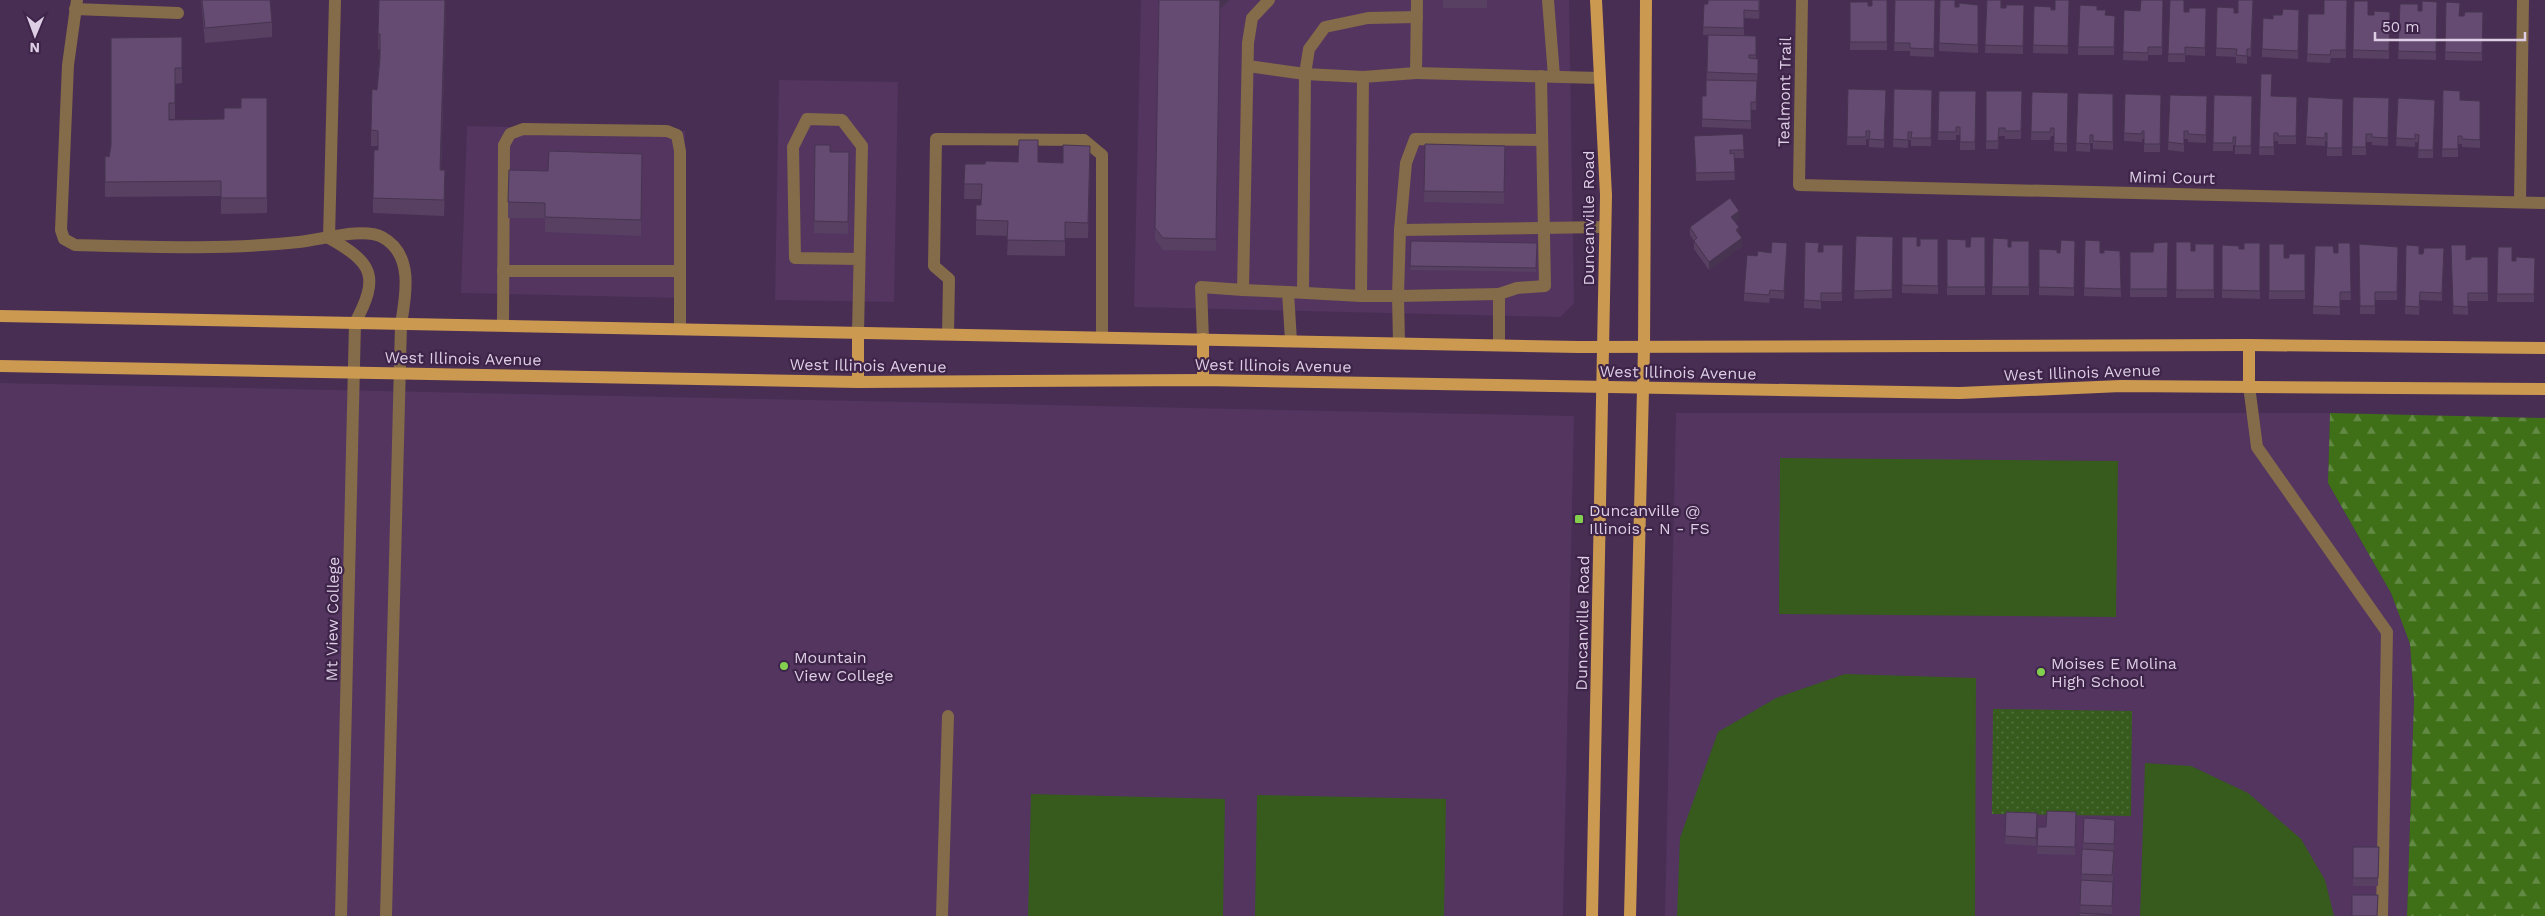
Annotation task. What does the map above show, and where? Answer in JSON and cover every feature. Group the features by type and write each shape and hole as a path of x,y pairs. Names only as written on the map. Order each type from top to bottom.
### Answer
{"main road":[{"name":"Duncanville Road","path":"1592,916 1604,386 1605,227 1596,0"},
{"path":"1630,916 1644,348 1646,0"},
{"name":"West Illinois Avenue","path":"0,316 1644,348 2249,345 2545,348"},
{"path":"858,333 858,382"},
{"path":"1203,339 1203,380"},
{"path":"2249,345 2249,386"},
{"name":"West Illinois Avenue","path":"0,366 858,382 1203,380 1960,393 2121,386 2545,388"}],"street":[{"path":"329,238 335,0"},
{"path":"1243,290 1248,66 1252,18 1269,0"},
{"path":"1416,73 1417,0"},
{"path":"1203,339 1201,287 1361,296 1398,296 1499,294 1517,288 1545,286 1542,140 1547,76 1548,0"},
{"name":"Tealmont Trail","path":"1799,185 1802,0"},
{"path":"2520,202 2523,0"},
{"path":"178,13 76,4 68,65 61,230 64,239 75,245 215,248 357,234 381,237 396,249 404,266 406,284 401,324 386,916"},
{"path":"1303,292 1305,74 1309,50 1325,27 1368,18 1417,17"},
{"path":"1248,66 1305,74 1364,77 1416,73 1600,78"},
{"path":"1361,296 1364,77"},
{"path":"858,333 860,259 862,146 842,120 807,119 793,147 795,258 860,259"},
{"path":"503,325 504,145 510,134 523,129 667,131 677,135 680,151 680,329"},
{"path":"948,334 949,279 934,266 936,139 1084,140 1102,155 1102,337"},
{"path":"1399,343 1400,230 1406,164 1415,139 1542,140"},
{"name":"Mimi Court","path":"1799,185 2545,202"},
{"path":"1400,230 1605,227"},
{"path":"329,238 362,260 368,272 370,286 366,301 355,322"},
{"path":"503,271 680,271"},
{"path":"1288,292 1291,341"},
{"path":"1499,294 1499,345"},
{"name":"Mt View College","path":"341,916 355,322"},
{"path":"2249,386 2257,447 2386,632 2382,916"},
{"path":"942,916 948,716"}],"shaded area":[{"path":"1141,0 1569,0 1574,303 1560,317 1134,307"},
{"path":"779,80 898,82 894,302 775,300"},
{"path":"467,126 685,131 682,298 461,293"},
{"name":"Mountain View College","path":"0,383 1574,416 1563,916 0,916"},
{"name":"Moises E Molina High School","path":"1676,413 2330,413 2328,483 2391,593 2410,644 2414,700 2407,916 1665,916"}],"green space":[{"path":"2330,413 2545,418 2545,916 2407,916 2414,700 2410,644 2391,593 2328,483"},
{"path":"1780,458 2118,461 2116,617 1779,614"},
{"path":"1845,674 1976,678 1975,916 1677,916 1680,838 1718,732 1776,698"},
{"path":"1993,709 2132,711 2131,816 1992,814"},
{"path":"2145,763 2191,766 2248,793 2301,839 2325,880 2334,916 2140,916"},
{"path":"1031,794 1225,799 1223,916 1028,916"},
{"path":"1257,795 1446,799 1444,916 1255,916"}],"building":[{"path":"202,0 270,0 272,22 205,28"},
{"path":"379,0 445,0 440,170 445,170 444,200 373,198 374,150 378,150 378,131 371,130 372,89 377,90 380,58 380,34 378,34"},
{"path":"1159,0 1220,0 1216,239 1163,238 1155,228"},
{"path":"1708,0 1759,0 1759,11 1744,10 1744,28 1703,27 1704,4 1708,4"},
{"path":"1872,0 1887,0 1887,42 1850,42 1850,2 1868,2 1868,6 1872,6"},
{"path":"1895,0 1935,0 1934,49 1910,48 1910,43 1894,43"},
{"path":"1940,0 1955,0 1955,7 1959,7 1959,3 1978,5 1978,45 1939,43"},
{"path":"1987,0 2001,0 2001,8 2006,8 2006,5 2024,5 2023,46 1985,45"},
{"path":"2055,0 2069,0 2068,46 2033,45 2034,6 2051,7 2051,10 2055,10"},
{"path":"2141,0 2163,0 2162,47 2148,47 2148,53 2123,52 2124,10 2140,11"},
{"path":"2170,0 2184,0 2184,12 2189,12 2189,8 2206,8 2205,48 2185,47 2185,54 2168,54"},
{"path":"2238,0 2253,0 2251,49 2247,49 2247,56 2236,55 2237,49 2216,48 2217,7 2234,8 2234,13 2238,13"},
{"path":"2324,0 2347,0 2346,50 2331,50 2330,55 2307,54 2308,14 2324,14"},
{"path":"2354,1 2368,1 2368,15 2374,15 2374,11 2390,12 2389,51 2353,50"},
{"path":"2422,1 2437,2 2436,52 2398,51 2400,4 2418,4 2418,11 2422,11"},
{"path":"2446,2 2460,3 2459,16 2464,16 2465,12 2483,12 2482,53 2445,52"},
{"path":"2080,5 2097,6 2097,10 2106,10 2105,15 2115,16 2114,47 2078,47"},
{"path":"2283,9 2299,10 2298,51 2262,49 2263,18 2273,19 2273,15 2282,15"},
{"path":"1708,35 1756,36 1756,55 1749,55 1749,58 1758,59 1758,74 1707,72"},
{"path":"182,37 182,68 175,68 175,103 169,103 169,120 224,119 224,108 241,108 241,98 267,98 267,198 221,198 221,181 105,182 105,156 109,157 111,146 111,38"},
{"path":"2261,74 2272,74 2271,96 2297,97 2296,136 2278,136 2278,133 2274,133 2274,147 2259,147"},
{"path":"1706,80 1757,81 1756,102 1751,102 1751,121 1702,119 1702,96 1706,96"},
{"path":"1848,89 1886,90 1884,140 1869,139 1870,131 1866,131 1866,137 1847,137"},
{"path":"1894,89 1932,90 1931,138 1911,138 1912,132 1908,132 1908,140 1893,139"},
{"path":"2443,90 2460,91 2460,100 2480,101 2480,140 2462,139 2462,136 2458,136 2458,149 2442,149"},
{"path":"1939,91 1976,91 1975,142 1960,142 1960,127 1956,127 1956,132 1938,132"},
{"path":"1986,91 2022,91 2021,131 2005,131 2005,128 1999,128 1998,141 1986,141"},
{"path":"2032,92 2068,93 2067,144 2054,143 2054,128 2051,128 2050,132 2031,132"},
{"path":"2078,93 2113,94 2113,142 2093,141 2093,135 2090,135 2090,144 2076,143"},
{"path":"2125,94 2161,95 2160,144 2144,144 2144,131 2142,131 2142,134 2124,133"},
{"path":"2170,95 2207,96 2206,135 2188,134 2188,131 2184,131 2184,144 2168,142"},
{"path":"2214,95 2252,96 2251,146 2235,146 2236,137 2233,137 2233,143 2213,143"},
{"path":"2308,97 2343,99 2342,148 2327,148 2327,133 2325,133 2325,138 2306,137"},
{"path":"2353,97 2389,98 2388,138 2372,137 2372,134 2366,134 2366,147 2352,147"},
{"path":"2398,98 2435,100 2433,150 2418,150 2419,135 2415,134 2415,139 2396,138"},
{"path":"1743,134 1744,150 1730,150 1730,154 1734,153 1735,172 1696,173 1694,136"},
{"path":"1019,140 1038,140 1038,162 1063,163 1063,145 1090,146 1088,223 1065,222 1065,241 1007,240 1008,221 976,220 976,205 981,205 982,184 964,184 965,164 985,164 986,161 1018,162"},
{"path":"1425,144 1505,146 1504,192 1424,191"},
{"path":"815,145 830,145 830,152 849,152 848,222 814,221"},
{"path":"549,151 642,154 641,220 545,217 545,203 508,202 509,170 548,171"},
{"path":"1730,198 1739,211 1731,217 1739,227 1736,230 1742,238 1709,262 1694,241 1697,238 1690,227"},
{"path":"1856,236 1893,237 1892,290 1854,291"},
{"path":"1902,237 1917,237 1917,246 1920,246 1920,239 1938,239 1938,286 1902,285"},
{"path":"1971,237 1985,237 1985,287 1947,287 1947,239 1966,240 1966,247 1970,247"},
{"path":"1993,238 2008,239 2008,247 2011,247 2011,241 2029,241 2029,287 1992,287"},
{"path":"2061,240 2075,241 2074,288 2039,287 2039,249 2057,250 2057,253 2060,253"},
{"path":"2085,240 2100,241 2100,253 2104,253 2104,250 2120,251 2121,289 2084,288"},
{"path":"1411,241 1537,243 1536,268 1410,266"},
{"path":"1772,242 1787,243 1784,291 1770,290 1769,295 1744,293 1747,255 1757,256 1758,251 1771,253"},
{"path":"1805,242 1819,243 1818,252 1823,252 1823,245 1843,245 1842,293 1821,293 1821,301 1804,300"},
{"path":"2168,242 2167,289 2130,289 2130,252 2153,252 2154,243"},
{"path":"2176,242 2191,242 2191,251 2195,251 2195,244 2214,244 2214,290 2176,290"},
{"path":"2244,243 2260,243 2260,291 2222,290 2222,245 2239,246 2239,249 2244,249"},
{"path":"2338,243 2350,243 2351,292 2340,292 2340,307 2313,306 2315,246 2333,246 2334,253 2338,253"},
{"path":"2269,244 2284,244 2284,258 2289,258 2289,254 2305,254 2305,291 2269,291"},
{"path":"2359,244 2398,247 2397,292 2375,292 2375,306 2360,306"},
{"path":"2406,245 2419,246 2419,254 2423,254 2424,248 2444,248 2442,293 2420,292 2419,307 2405,306"},
{"path":"2451,245 2466,245 2466,260 2471,259 2471,257 2488,257 2488,293 2468,293 2468,307 2453,306"},
{"path":"2498,247 2512,247 2512,261 2516,261 2516,257 2535,258 2534,294 2497,294"},
{"path":"2047,811 2076,812 2075,847 2037,846 2038,827 2046,827"},
{"path":"2006,812 2037,813 2036,838 2005,836"},
{"path":"2084,818 2115,820 2114,844 2083,843"},
{"path":"2353,847 2379,847 2378,878 2353,878"},
{"path":"2082,849 2114,851 2112,875 2081,874"},
{"path":"2081,880 2113,882 2112,906 2080,905"},
{"path":"2352,895 2378,895 2377,916 2352,916"},
{"path":"2079,913 2110,915 2110,916 2079,916"}],"place":[{"name":"Duncanville @ Illinois - N - FS","path":"1579,519"},
{"name":"Mountain View College","path":"784,666"},
{"name":"Moises E Molina High School","path":"2041,672"}]}
